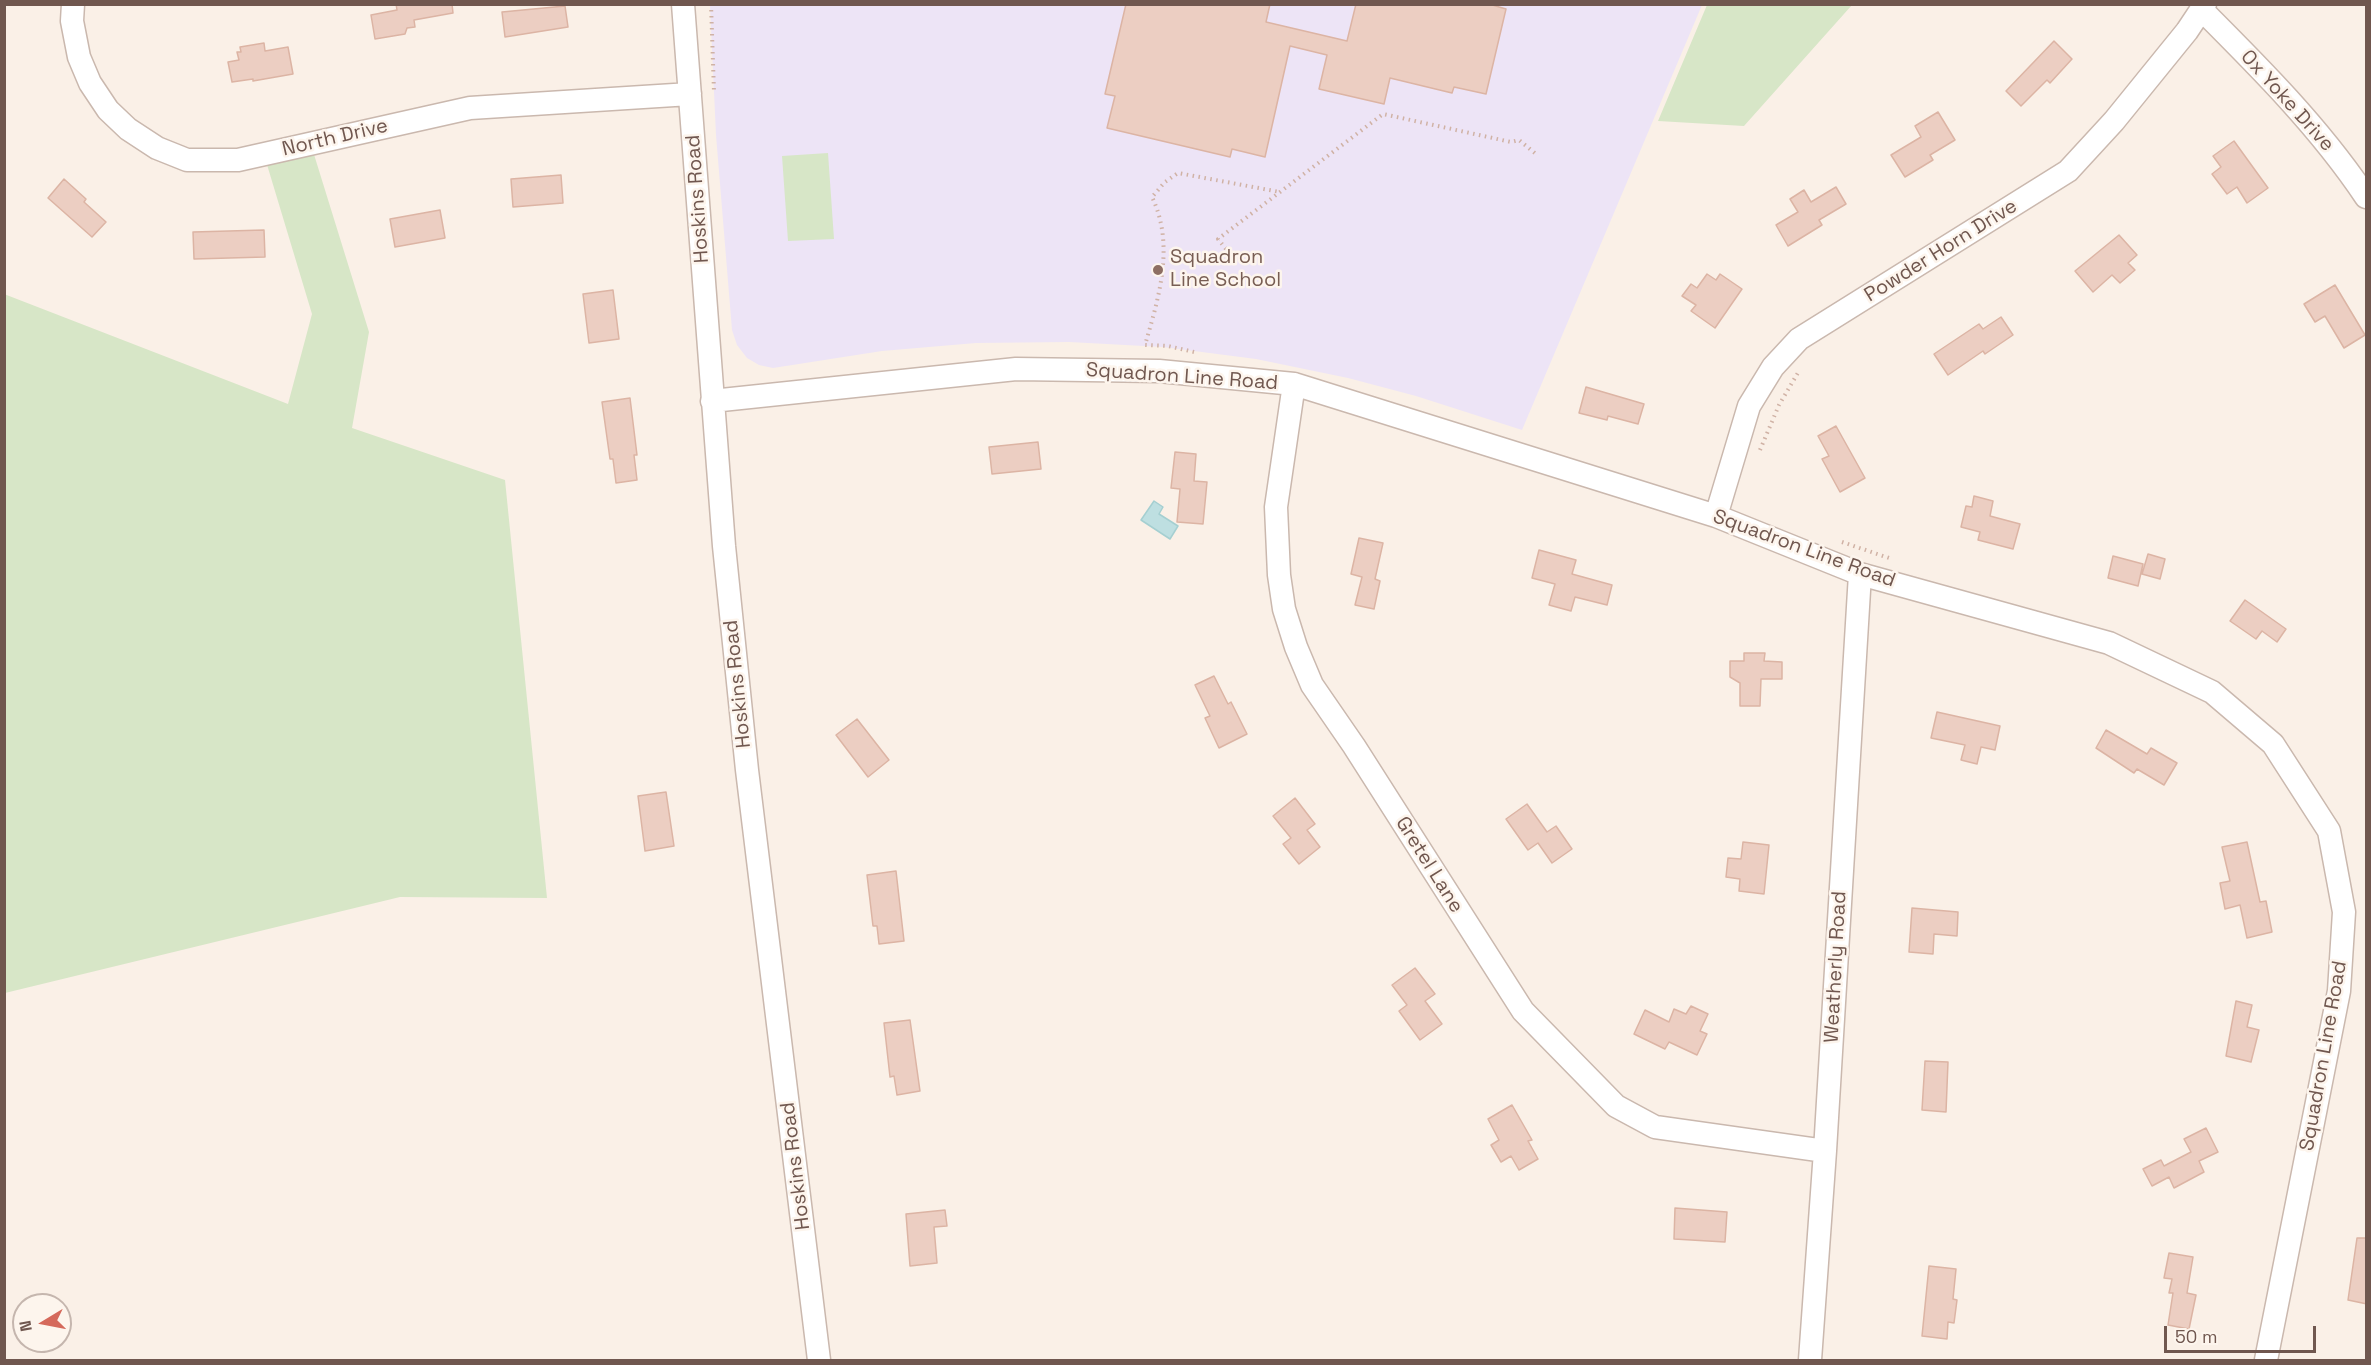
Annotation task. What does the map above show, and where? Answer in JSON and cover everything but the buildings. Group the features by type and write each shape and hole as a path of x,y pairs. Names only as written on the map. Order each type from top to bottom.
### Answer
{"street":[{"name":"North Drive","path":"73,4 72,21 79,57 90,83 108,110 128,129 157,148 188,160 238,160 470,108 690,94"},
{"name":"Hoskins Road","path":"683,4 724,546 747,770 819,1360"},
{"name":"Ox Yoke Drive","path":"2203,7 2341,160 2367,197"},
{"name":"Powder Horn Drive","path":"1716,516 1749,406 1773,367 1799,339 2068,171 2114,121 2187,31 2203,7"},
{"name":"Squadron Line Road","path":"712,401 1016,369 1159,371 1294,384 1716,516 1860,574 2109,643 2212,692 2274,744 2329,831 2344,912 2340,991 2266,1360"},
{"name":"Gretel Lane","path":"1294,384 1276,507 1279,575 1284,609 1296,647 1312,685 1360,756 1522,1011 1616,1106 1655,1127 1825,1151"},
{"name":"Weatherly Road","path":"1810,1360 1860,574"}],"path":[{"path":"711,4 714,92"},
{"path":"1227,249 1218,239 1383,114 1511,142 1520,140 1536,154"},
{"path":"1201,353 1168,346 1145,345 1155,313 1164,256 1160,215 1152,197 1165,182 1178,173 1280,192"},
{"path":"1837,540 1891,559"}],"shaded area":[{"name":"Squadron Line School","path":"710,5 1702,5 1522,430 1416,396 1348,378 1256,359 1163,347 1069,342 976,343 882,351 773,368 759,365 747,358 737,345 732,330 716,135"}],"green space":[{"path":"1707,4 1852,5 1744,126 1658,121"},
{"path":"312,148 369,332 352,428 505,480 547,898 400,897 5,993 4,294 288,404 312,314 265,158"},
{"path":"828,153 834,239 788,241 782,156"}],"water":[{"path":"1154,501 1163,507 1159,514 1178,526 1170,539 1141,520"}],"place":[{"name":"Squadron Line School","path":"1158,270"}]}
